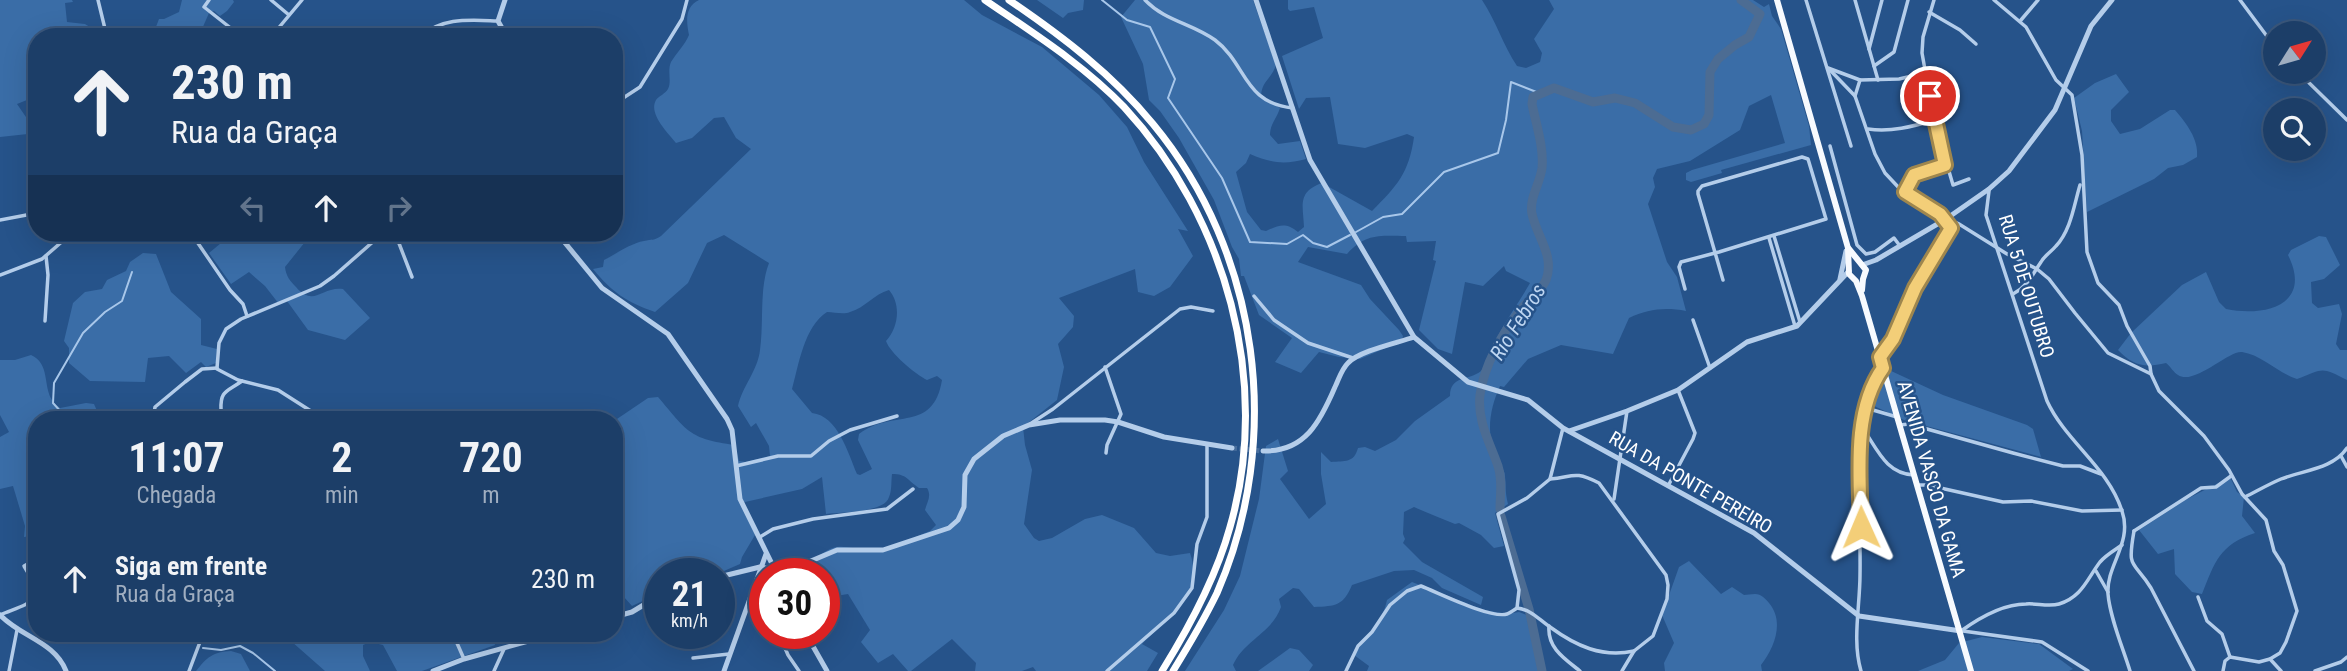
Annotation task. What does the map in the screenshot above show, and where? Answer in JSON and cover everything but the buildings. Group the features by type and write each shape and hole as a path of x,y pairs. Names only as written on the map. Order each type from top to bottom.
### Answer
{"highway":[{"path":"985,0 1042,39 1101,85 1143,130 1180,181 1203,223 1230,299 1245,388 1244,450 1239,490 1230,528 1211,578 1182,639 1162,671"},
{"path":"1009,0 1084,54 1131,99 1169,145 1212,218 1238,288 1247,323 1255,391 1254,438 1245,501 1237,536 1217,591 1173,671"}],"main road":[{"name":"AVENIDA VASCO DA GAMA","path":"1777,0 1847,244 1850,269 1862,296 1971,671"},
{"name":"AVENIDA VASCO DA GAMA","path":"1847,244 1862,267 1857,280"},
{"path":"1850,269 1862,267"}],"street":[{"path":"98,0 105,28"},
{"path":"209,0 204,7 231,28"},
{"path":"271,0 289,15"},
{"path":"278,28 302,0"},
{"path":"502,28 498,21 505,0"},
{"path":"623,98 640,88 682,19 687,0"},
{"path":"1145,0 1156,12 1199,30 1216,41 1226,50 1260,97 1277,107 1293,108"},
{"name":"RUA DA PONTE PEREIRO","path":"1256,0 1310,160 1414,337 1465,380 1528,400 1566,429 1754,533 1859,617"},
{"path":"1806,0 1851,146"},
{"path":"1855,0 1878,80"},
{"path":"1869,49 1882,0"},
{"path":"1874,66 1897,47 1908,0"},
{"path":"1934,0 1923,37 1922,53 1934,120 1953,185 1969,179"},
{"path":"1994,0 2021,20 2056,80 2072,95 2082,155 2081,180 2087,252 2098,284 2119,305 2127,327 2150,366 2159,391 2204,436 2238,489 2266,520 2274,551 2283,565 2287,584 2296,604 2294,621 2280,653 2259,662 2230,657 2225,660 2224,671"},
{"path":"2021,20 2038,0"},
{"path":"1862,267 1946,219 1989,189 2009,171 2055,110 2091,26 2112,0"},
{"path":"2240,0 2263,31"},
{"path":"1929,12 1960,30 1976,44"},
{"path":"431,28 454,20 498,21"},
{"path":"1865,35 1874,33"},
{"path":"1827,68 1860,80 1899,79 1925,73"},
{"path":"1827,68 1855,96 1875,154 1885,173 1905,192 1946,219 2037,268 2049,278 2108,353 2151,374"},
{"path":"1855,96 1860,80"},
{"path":"2310,84 2347,120"},
{"path":"1868,129 1901,128 1934,120"},
{"path":"1830,146 1857,245 1866,254 1875,252 1895,238 1900,246"},
{"path":"1685,289 1679,264 1715,253 1772,237 1826,219 1810,162 1805,158 1702,186 1698,194 1715,253 1723,279"},
{"path":"1905,192 1914,175 1945,165"},
{"path":"2013,294 2022,289 2047,254 2056,247 2069,225 2081,180"},
{"name":"RUA 5 DE OUTUBRO","path":"1989,189 1986,215 2044,391 2056,419 2103,474 2122,510 2126,529 2108,592"},
{"path":"2071,214 2084,216"},
{"path":"0,220 28,215"},
{"path":"1880,357 1893,339 1915,288 1951,228 1946,219"},
{"path":"1772,237 1798,324"},
{"path":"0,275 32,264 62,242"},
{"path":"197,242 230,290 243,304 247,316"},
{"path":"217,369 219,343 226,329 247,316 320,286 373,242"},
{"path":"398,242 412,277"},
{"path":"564,242 602,288 668,334 727,419 732,430 740,499 768,558"},
{"path":"1839,282 1847,244"},
{"path":"45,321 48,275 46,256"},
{"path":"1550,479 1566,429 1627,411 1678,390 1746,342 1798,324 1850,269"},
{"path":"1839,282 1857,280"},
{"path":"1254,296 1274,320 1301,339 1321,349 1353,358"},
{"path":"818,558 837,550 883,550 949,528 958,520 964,507 965,475 974,459 1003,436 1028,425 1053,409 1180,309 1191,307 1213,311"},
{"path":"1693,320 1710,368"},
{"path":"1263,451 1276,451 1292,446 1312,430 1342,370 1353,358 1414,337"},
{"path":"1105,367 1121,414 1106,453"},
{"path":"1861,671 1858,659 1860,465 1866,408 1877,376 1883,368"},
{"path":"154,411 155,407 202,369 217,369 242,381 272,387 310,411"},
{"path":"220,411 220,397 242,381"},
{"path":"1668,486 1695,433 1678,390"},
{"path":"1866,408 1898,417"},
{"path":"1614,501 1627,411"},
{"path":"736,466 778,456 811,456 829,441 850,430 897,416"},
{"path":"1028,425 1072,420 1118,422 1164,437 1232,448"},
{"path":"1900,425 1909,424 2063,466 2080,466 2103,474"},
{"path":"1863,428 1892,469 1900,474 1914,475"},
{"path":"1107,671 1174,613 1192,589 1197,544 1207,517 1207,445"},
{"path":"2245,497 2281,479 2322,466 2341,456 2347,448"},
{"path":"2341,456 2347,467"},
{"path":"1346,671 1358,646 1372,632 1390,605 1407,591 1421,586 1499,615 1509,614 1517,608 1519,590 1498,514 1527,498 1550,479 1570,474 1599,483 1666,575 1667,599 1653,636 1634,651 1622,671"},
{"path":"2126,529 2134,531 2201,488 2216,487 2232,476"},
{"path":"1917,485 2003,502 2031,502 2082,512 2122,510"},
{"path":"758,538 773,529 813,519 887,509 913,489"},
{"path":"2134,531 2130,554 2133,566 2146,579 2194,671"},
{"path":"1961,631 1999,609 2018,604 2058,604 2080,593 2099,563 2122,544"},
{"path":"764,558 766,554"},
{"path":"2096,571 2108,592 2130,671"},
{"path":"2198,597 2207,621 2222,634 2230,657"},
{"path":"724,671 749,598"},
{"path":"28,603 0,615 28,636"},
{"path":"623,614 644,605"},
{"path":"1517,608 1529,611 1592,652 1634,651"},
{"path":"1859,617 2042,642 2088,671"},
{"path":"1549,626 1548,637 1553,647 1580,671"},
{"path":"9,671 17,630"},
{"path":"38,642 61,658 66,671"},
{"path":"189,671 200,642"},
{"path":"457,642 464,659"},
{"path":"433,671 524,642"},
{"path":"494,671 505,647"},
{"path":"785,649 799,671"},
{"path":"813,649 823,670"},
{"path":"693,658 729,654"},
{"path":"2270,659 2281,671"},
{"path":"2315,671 2347,659"}],"shaded area":[{"path":"0,0 72,0 73,2 65,3 67,22 85,24 91,28 28,28 28,100 17,104 28,120 28,134 0,137"},
{"path":"182,0 234,2 220,16 214,11 209,13 202,28 156,28 159,19 179,12"},
{"path":"699,0 964,0 982,15 1042,47 1099,95 1127,127 1144,162 1188,231 1178,229 1193,256 1170,287 1154,296 1138,292 1135,269 1059,298 1074,316 1073,327 1058,344 1064,367 1057,400 1023,427 1032,470 1024,524 1039,541 1052,538 1085,519 1102,515 1134,528 1156,553 1170,556 1190,553 1193,568 1188,594 1173,615 1142,644 1158,653 1147,671 1036,671 1033,667 1022,671 975,671 976,663 952,639 911,671 893,654 878,663 861,642 870,630 848,594 840,595 840,558 817,558 840,547 884,549 930,531 936,525 925,510 929,496 927,488 919,488 897,474 892,474 891,492 886,502 861,511 826,514 822,477 802,489 745,502 755,535 740,564 735,566 735,558 644,558 644,600 632,606 623,597 623,415 648,398 658,397 690,432 708,440 735,445 739,461 746,462 770,456 769,446 756,423 751,427 738,406 759,357 764,284 769,263 724,235 707,243 688,283 655,312 620,295 593,269 603,267 604,260 629,246 661,236 751,149 736,138 724,117 714,118 692,138 676,143 657,117 654,105 668,89 671,62 689,35 688,14 691,6","holes":["889,290 897,309 894,329 886,341 888,346 903,363 922,377 927,380 937,376 942,380 937,397 930,408 921,414 872,426 859,434 858,440 872,469 860,475 857,474 846,446 835,428 829,421 812,413 792,389 808,336 827,312 845,313 855,310"]},
{"path":"1037,0 1084,0 1083,10 1068,13 1063,18"},
{"path":"1135,0 1253,0 1276,65 1263,87 1261,96 1280,108 1270,135 1278,144 1300,141 1306,159 1278,162 1250,154 1246,163 1236,172 1247,212 1261,230 1282,226 1298,232 1304,227 1305,195 1322,183 1372,211 1405,170 1414,137 1407,134 1365,148 1338,144 1330,97 1306,98 1299,109 1282,56 1323,38 1314,7 1290,11 1288,0 1482,0 1517,66 1526,68 1540,62 1542,53 1534,39 1554,9 1549,0 1753,0 1764,7 1769,4 1772,16 1781,29 1809,126 1811,145 1721,170 1722,173 1691,182 1686,180 1686,173 1692,170 1785,143 1771,95 1749,106 1740,130 1690,161 1657,169 1653,178 1655,187 1648,204 1667,262 1677,277 1686,311 1657,310 1629,318 1613,354 1561,345 1528,359 1504,387 1500,386 1490,426 1494,451 1505,476 1508,504 1495,513 1504,546 1494,548 1481,535 1459,523 1455,524 1414,507 1404,512 1403,543 1422,562 1483,597 1481,605 1442,588 1432,578 1414,570 1394,571 1352,585 1342,601 1328,606 1314,607 1299,589 1293,588 1279,599 1281,607 1271,624 1238,656 1233,665 1236,671 1185,671 1224,610 1240,576 1259,499 1266,446 1278,439 1288,471 1280,479 1309,519 1326,504 1321,474 1321,452 1331,462 1345,461 1354,456 1358,448 1365,447 1375,451 1396,440 1415,421 1450,396 1457,381 1476,374 1485,367 1496,340 1530,283 1506,271 1504,266 1483,286 1465,282 1452,354 1438,349 1419,330 1436,261 1433,260 1436,241 1407,242 1406,236 1374,237 1361,242 1347,254 1308,247 1298,262 1361,285 1370,299 1399,330 1403,336 1402,341 1360,359 1319,352 1301,373 1275,362 1292,338 1259,315 1244,276 1241,276 1239,259 1214,200 1179,138 1149,100 1143,64 1121,17"},
{"path":"2116,74 2129,92 2111,110 2111,121 2120,134 2140,129 2170,110 2175,110 2194,138 2197,157 2183,165 2168,168 2154,179 2087,212 2082,131 2074,98 2095,83"},
{"path":"2319,236 2326,237 2340,265 2324,279 2311,282 2312,303 2318,308 2339,304 2342,314 2336,344 2340,350 2347,350 2347,380 2322,370 2297,379 2242,352 2229,356 2193,376 2185,377 2176,374 2166,363 2140,364 2118,350 2131,333 2182,285 2206,272 2219,302 2226,309 2256,311 2281,304 2290,296 2294,286 2294,272 2288,255 2291,250"},
{"path":"222,242 305,242 285,267 290,280 308,296 343,289 370,318 345,340 308,330 287,301 279,304 249,272 231,284 209,253"},
{"path":"143,253 156,254 171,292 201,319 201,345 217,349 216,363 206,367 201,362 186,373 169,356 148,358 145,382 90,381 69,363 69,348 64,341 73,303 85,292 102,289 107,280 126,271 130,262"},
{"path":"31,355 41,363 49,394 60,408 86,403 94,404 97,411 28,411 28,536 24,537 25,526 13,486 0,489 0,437 9,432 0,415 0,360 15,360"},
{"path":"1889,370 1943,395 2027,425 2033,429 2041,457 1904,420 1872,405 1881,377"},
{"path":"2230,477 2237,492 2244,497 2242,516 2255,533 2226,549 2215,564 2202,594 2192,592 2175,574 2174,549 2158,554 2139,530 2187,499"},
{"path":"1689,561 1721,594 1732,587 1744,595 1759,595 1765,598 1774,610 1776,635 1761,665 1762,671 1665,671 1664,663 1674,643 1662,615 1679,567"},
{"path":"1412,582 1484,610 1507,614 1519,612 1534,618 1546,671 1367,671 1369,666 1354,655 1378,623 1387,600"},
{"path":"1982,637 2039,644 2073,669 1918,671 1945,660 1959,643"},
{"path":"292,642 370,642 363,645 363,656 370,671 325,671"},
{"path":"370,642 494,642 495,645 422,671 397,671 383,645"},
{"path":"1290,648 1299,650 1313,665 1309,671 1258,671"},
{"path":"231,651 241,654 250,671 196,671 211,656"}],"waterway":[{"path":"1102,0 1127,20 1150,27 1175,79 1168,98 1222,178 1250,242 1287,244 1303,235 1313,243 1327,247 1350,235"},
{"name":"Rio Febros","path":"1500,509 1500,472 1480,414 1480,395 1490,361 1501,338 1521,309 1541,288 1548,271 1547,255 1532,214 1532,202 1541,174 1542,160 1533,97 1554,88 1593,102 1615,98 1635,103 1673,127 1691,130 1704,124 1709,115 1710,72 1718,59 1749,37 1760,14 1741,0"},
{"path":"1356,232 1383,217 1402,214 1444,172 1498,153 1511,82 1539,93"},
{"path":"60,411 53,403 54,383 83,333 105,312 122,301 132,272"},
{"name":"Rio Febros","path":"1501,516 1529,609 1542,671"},
{"path":"203,648 221,650 240,646 275,671"}],"tunnel":[{"path":"1232,448 1263,451"}],"route":[{"path":"1861,527 1860,465 1863,421 1877,376 1883,368 1880,357 1893,339 1915,288 1951,228 1940,214 1905,192 1914,175 1945,165 1930,96"}]}
